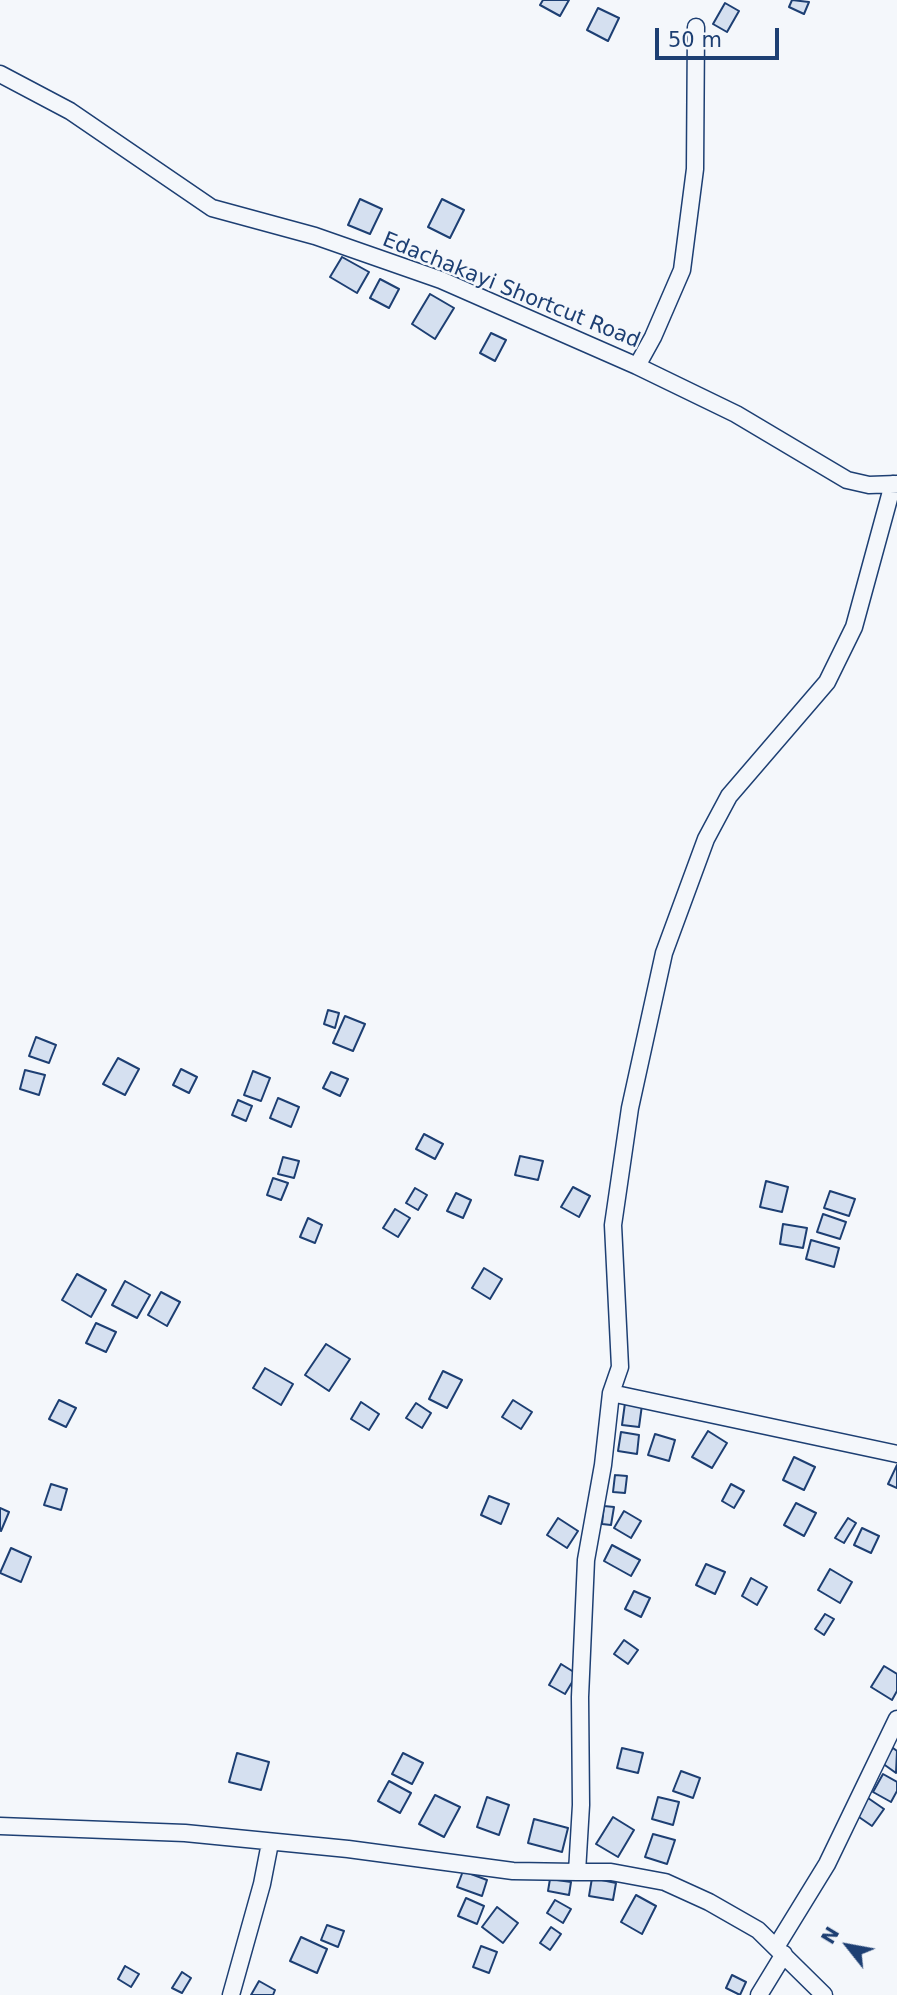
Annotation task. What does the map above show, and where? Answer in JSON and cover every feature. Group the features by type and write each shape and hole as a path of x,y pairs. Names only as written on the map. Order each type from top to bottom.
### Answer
{"street":[{"path":"637,366 653,337 682,270 695,169 696,27"},
{"name":"Edachakayi Shortcut Road","path":"0,74 70,111 212,208 315,236 441,280 637,366 736,414 848,480 869,485 895,484"},
{"path":"577,1872 586,1560 603,1465 611,1393 620,1367 612,1225 630,1108 664,953 706,839 729,796 827,682 854,627 895,484"},
{"path":"611,1393 897,1454"},
{"path":"759,1995 827,1864 897,1719"},
{"path":"0,1826 185,1833 348,1849 513,1871 611,1872 665,1882 758,1930 824,1995"},
{"path":"231,1995 262,1885 270,1843"}],"building":[{"path":"543,0 569,0 560,16 540,5"},
{"path":"792,0 809,2 804,14 789,7"},
{"path":"725,3 739,11 727,32 713,24"},
{"path":"598,8 619,18 608,41 587,30"},
{"path":"360,199 382,209 370,234 348,225"},
{"path":"442,199 464,210 450,238 428,227"},
{"path":"342,257 369,272 357,293 330,277"},
{"path":"380,279 399,289 389,308 370,298"},
{"path":"430,294 454,308 435,339 412,324"},
{"path":"491,333 506,340 495,361 480,353"},
{"path":"328,1010 339,1013 335,1028 324,1024"},
{"path":"345,1016 365,1024 353,1051 333,1043"},
{"path":"36,1037 56,1045 49,1063 29,1056"},
{"path":"118,1058 139,1069 125,1095 103,1084"},
{"path":"181,1069 197,1077 189,1093 173,1085"},
{"path":"25,1070 45,1075 39,1095 20,1089"},
{"path":"253,1071 270,1078 261,1101 244,1095"},
{"path":"331,1072 348,1079 340,1096 323,1088"},
{"path":"278,1098 299,1107 291,1127 270,1118"},
{"path":"238,1100 252,1106 246,1121 232,1115"},
{"path":"424,1134 443,1144 435,1159 416,1149"},
{"path":"520,1156 543,1161 538,1180 515,1175"},
{"path":"283,1157 299,1161 294,1178 278,1174"},
{"path":"273,1178 288,1183 281,1200 267,1195"},
{"path":"766,1181 788,1187 782,1212 760,1207"},
{"path":"573,1187 590,1196 579,1217 561,1207"},
{"path":"415,1188 427,1195 418,1210 406,1203"},
{"path":"830,1191 855,1199 849,1216 824,1208"},
{"path":"456,1193 471,1200 463,1218 447,1211"},
{"path":"395,1209 410,1218 398,1237 383,1228"},
{"path":"823,1214 846,1222 840,1239 817,1232"},
{"path":"308,1218 322,1225 315,1243 300,1237"},
{"path":"783,1224 807,1228 803,1248 780,1244"},
{"path":"811,1240 839,1248 834,1267 806,1259"},
{"path":"484,1268 502,1279 490,1299 472,1288"},
{"path":"77,1274 106,1290 91,1317 62,1300"},
{"path":"125,1281 150,1295 137,1318 112,1305"},
{"path":"161,1292 180,1302 167,1326 148,1315"},
{"path":"96,1323 116,1332 106,1352 86,1343"},
{"path":"326,1344 350,1359 329,1391 305,1375"},
{"path":"265,1368 293,1384 281,1405 253,1388"},
{"path":"443,1371 462,1380 447,1408 429,1399"},
{"path":"59,1400 76,1408 66,1427 49,1419"},
{"path":"513,1400 532,1412 521,1429 502,1417"},
{"path":"361,1402 379,1414 369,1430 351,1419"},
{"path":"416,1403 431,1413 422,1428 406,1418"},
{"path":"625,1403 642,1405 639,1427 622,1425"},
{"path":"708,1431 727,1443 712,1468 692,1457"},
{"path":"621,1432 639,1435 637,1454 618,1451"},
{"path":"655,1434 675,1440 669,1461 648,1455"},
{"path":"794,1457 815,1467 804,1490 783,1480"},
{"path":"897,1465 897,1488 888,1484"},
{"path":"615,1475 627,1476 625,1493 613,1492"},
{"path":"51,1484 67,1489 61,1510 44,1505"},
{"path":"731,1484 744,1491 734,1508 722,1501"},
{"path":"489,1496 509,1504 501,1524 481,1515"},
{"path":"796,1503 816,1513 804,1536 784,1525"},
{"path":"604,1506 614,1507 611,1525 602,1524"},
{"path":"0,1508 9,1512 1,1531 0,1530"},
{"path":"624,1511 641,1521 631,1538 614,1528"},
{"path":"558,1518 578,1531 567,1548 547,1535"},
{"path":"848,1518 856,1523 844,1543 835,1538"},
{"path":"862,1528 879,1536 871,1553 854,1545"},
{"path":"612,1545 640,1560 631,1576 604,1561"},
{"path":"11,1548 31,1557 21,1582 0,1573"},
{"path":"706,1564 725,1572 715,1594 696,1585"},
{"path":"830,1569 852,1582 840,1603 818,1590"},
{"path":"751,1578 767,1587 757,1605 742,1596"},
{"path":"634,1591 650,1598 641,1617 625,1609"},
{"path":"825,1614 834,1619 824,1635 815,1629"},
{"path":"624,1640 638,1650 628,1664 614,1654"},
{"path":"561,1664 577,1674 565,1694 549,1685"},
{"path":"884,1666 897,1674 897,1691 892,1700 871,1687"},
{"path":"622,1748 643,1753 638,1773 617,1768"},
{"path":"893,1748 897,1751 896,1773 882,1763"},
{"path":"237,1753 269,1762 261,1790 229,1782"},
{"path":"403,1753 423,1763 412,1784 392,1774"},
{"path":"681,1771 700,1778 693,1798 673,1791"},
{"path":"883,1774 897,1782 897,1791 891,1802 873,1792"},
{"path":"389,1781 411,1793 400,1813 378,1801"},
{"path":"435,1795 460,1807 444,1837 419,1824"},
{"path":"487,1797 509,1805 499,1835 477,1827"},
{"path":"658,1797 679,1802 673,1825 652,1819"},
{"path":"868,1798 884,1809 872,1826 856,1815"},
{"path":"613,1817 634,1830 618,1857 596,1844"},
{"path":"534,1819 568,1828 562,1852 528,1843"},
{"path":"653,1834 675,1840 667,1864 645,1857"},
{"path":"463,1871 487,1880 482,1896 457,1887"},
{"path":"592,1878 616,1883 613,1900 589,1896"},
{"path":"550,1879 571,1882 569,1895 548,1891"},
{"path":"636,1895 656,1906 642,1934 621,1922"},
{"path":"466,1898 484,1906 477,1924 458,1916"},
{"path":"555,1900 571,1909 563,1923 547,1913"},
{"path":"497,1907 518,1923 503,1943 482,1927"},
{"path":"327,1925 344,1931 338,1947 321,1940"},
{"path":"551,1927 561,1934 550,1950 540,1943"},
{"path":"301,1937 327,1949 317,1973 290,1961"},
{"path":"481,1946 497,1952 489,1973 473,1967"},
{"path":"125,1966 139,1974 131,1987 118,1979"},
{"path":"182,1972 191,1978 182,1993 172,1988"},
{"path":"732,1975 746,1982 740,1995 726,1988"},
{"path":"259,1981 275,1990 273,1995 251,1995"}]}
